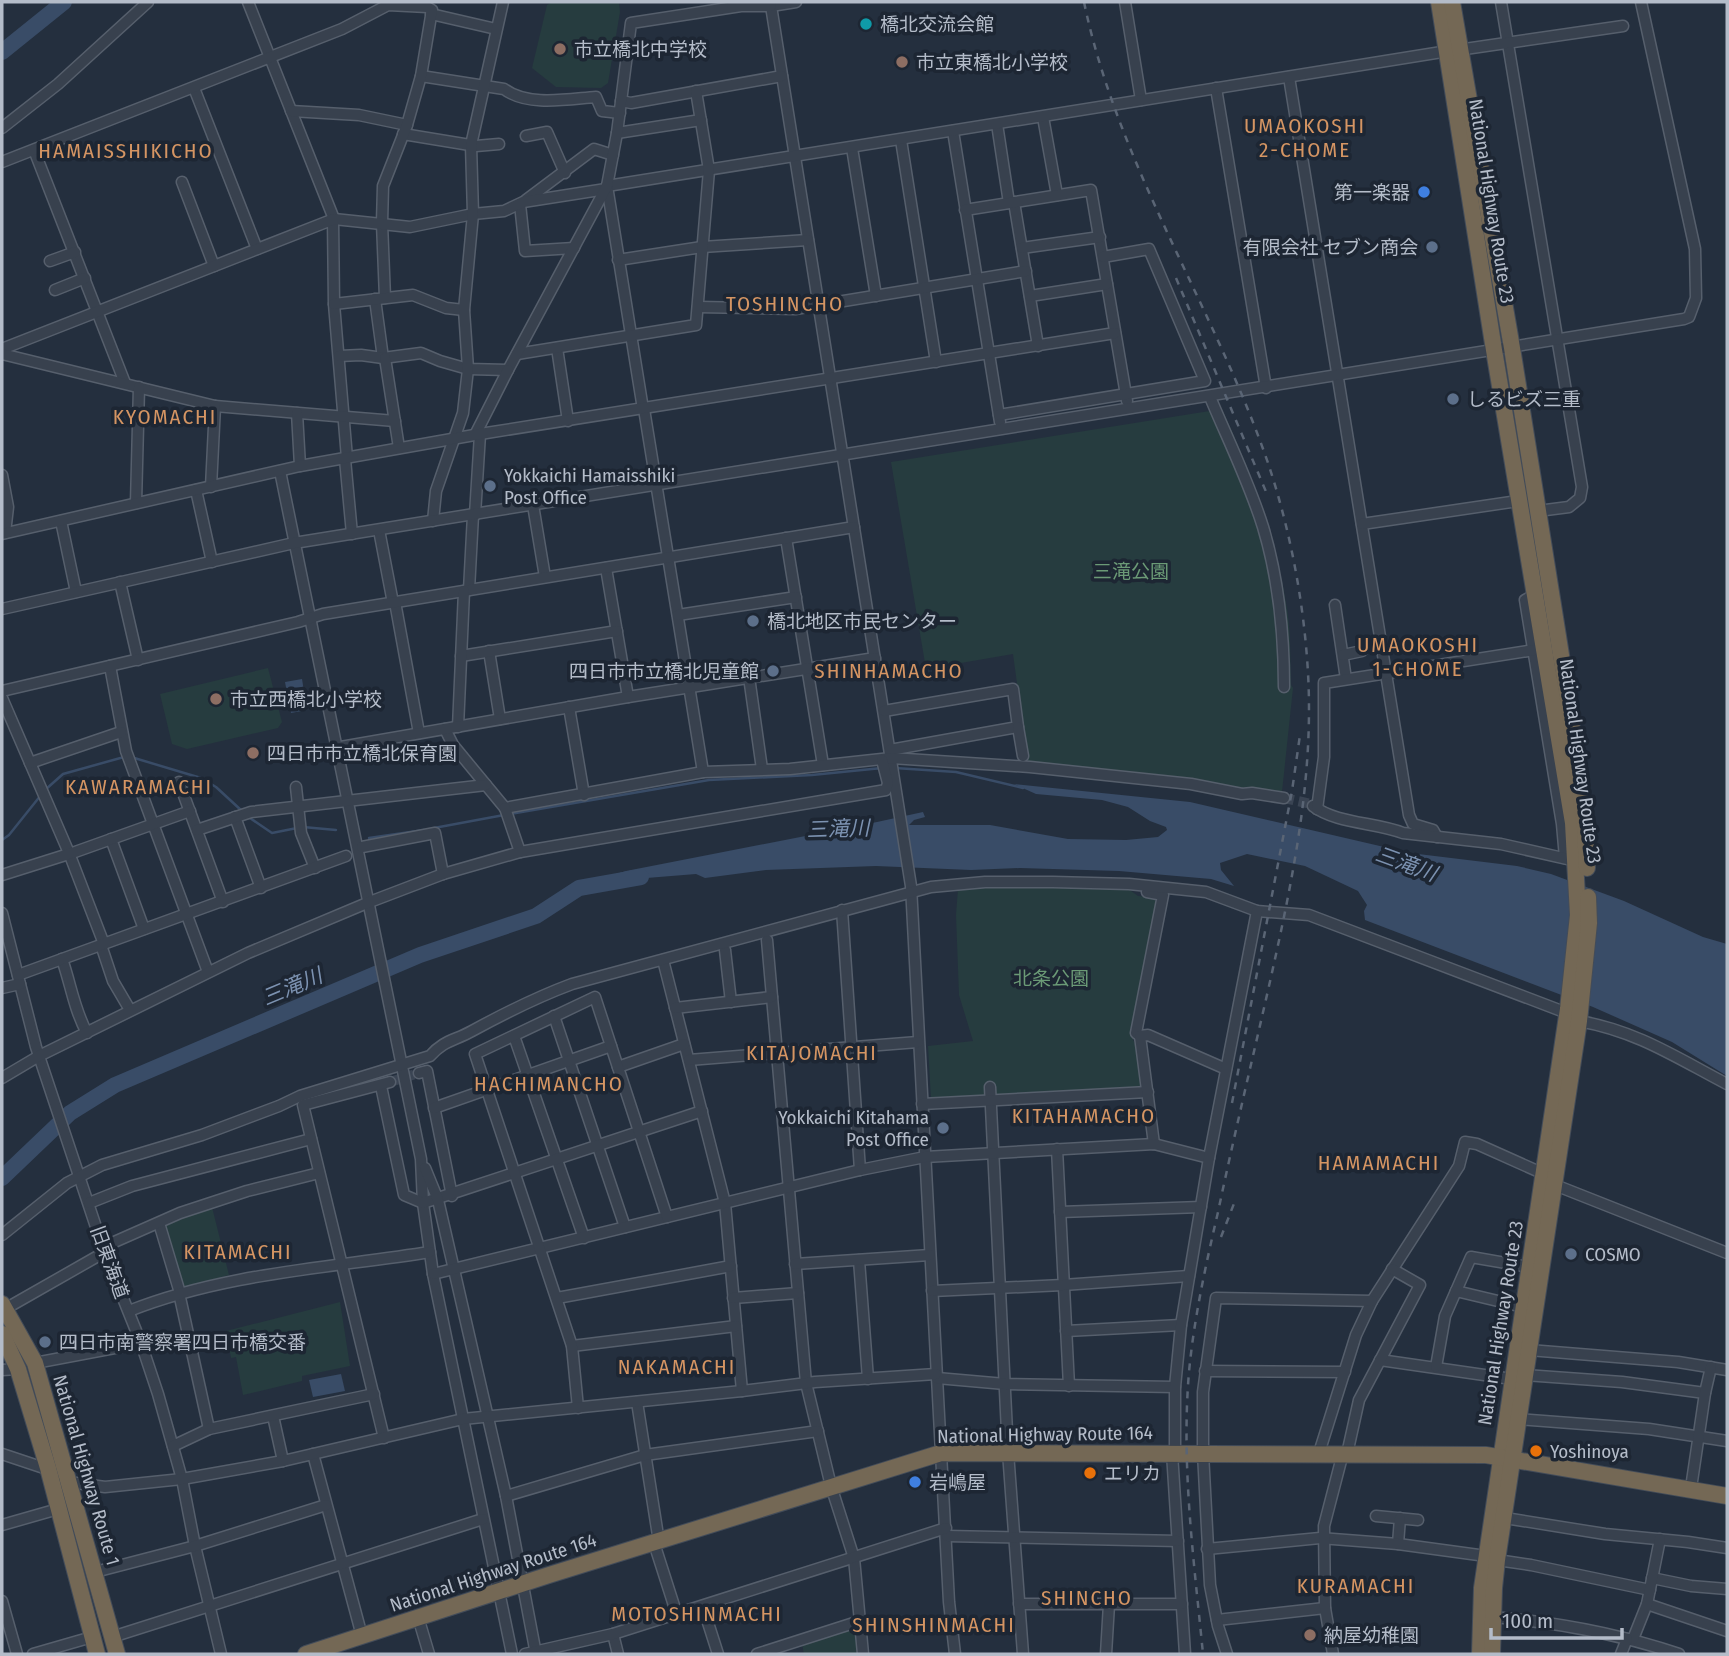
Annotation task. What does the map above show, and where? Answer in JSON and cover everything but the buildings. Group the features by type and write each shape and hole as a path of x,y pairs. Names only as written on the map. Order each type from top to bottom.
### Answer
{"highway":[{"name":"National Highway Route 23","path":"1439,2 1453,50 1512,348 1586,828 1577,865"},
{"name":"National Highway Route 23","path":"1452,2 1453,50 1493,350 1573,823 1577,865 1589,923 1549,1180 1529,1350 1518,1377 1492,1558 1492,1654"},
{"name":"National Highway Route 23","path":"1480,1654 1482,1588 1505,1518 1506,1458 1518,1419 1523,1307 1529,1267 1549,1180"},
{"name":"National Highway Route 1","path":"4,1306 34,1363 117,1654"},
{"name":"National Highway Route 1","path":"2,1334 10,1369 48,1468 97,1654"},
{"name":"National Highway Route 164","path":"306,1654 521,1583 941,1453 1486,1455 1727,1496"}],"street":[{"path":"2,128 58,84 148,2"},
{"path":"248,2 333,219 334,304 352,534"},
{"path":"433,521 436,491 463,413 468,369 464,310 473,214 471,145 503,2"},
{"path":"458,727 478,434 508,370 606,188 617,133 631,23 712,6 796,2"},
{"path":"1125,2 1141,100"},
{"path":"1501,2 1582,487 1580,498 1569,507 1538,511"},
{"path":"2,609 294,543 1684,319 1689,317 1696,298 1695,249 1642,2"},
{"path":"2,162 342,29 390,3 432,10 421,76 405,129 383,186 380,299 384,358 399,448"},
{"path":"2,1078 39,1056 248,953 443,874 520,852 886,790 884,711 770,4"},
{"path":"431,14 496,29"},
{"path":"522,203 1141,100 1623,26"},
{"path":"421,76 504,89 514,97 546,100 596,97 602,111 620,113"},
{"path":"621,101 631,103 782,76"},
{"path":"1289,77 1410,821 1417,826 1433,830 1437,837"},
{"path":"194,88 257,249"},
{"path":"1216,88 1266,388"},
{"path":"517,354 696,325 709,170 696,91"},
{"path":"291,111 359,115 471,145 499,144"},
{"path":"1044,117 1057,195"},
{"path":"617,133 701,120"},
{"path":"997,124 1038,346"},
{"path":"953,131 1002,430"},
{"path":"526,136 547,132 565,173"},
{"path":"901,140 936,362"},
{"path":"852,148 876,296"},
{"path":"2,351 333,219 410,227 473,214 503,212 522,203 594,149 613,155"},
{"path":"34,150 125,383"},
{"path":"182,182 214,266"},
{"path":"606,188 703,772"},
{"path":"965,210 1091,190 1128,410"},
{"path":"522,203 525,251 574,248"},
{"path":"1022,248 1100,237"},
{"path":"618,260 702,247 808,240"},
{"path":"999,415 1205,381 1149,250 1103,257"},
{"path":"50,261 75,253"},
{"path":"698,307 795,309 1026,271"},
{"path":"55,290 85,278"},
{"path":"1030,296 1107,284"},
{"path":"334,304 414,295 446,308 464,310"},
{"path":"2,475 8,507 3,534 300,466 399,448 1115,333"},
{"path":"556,348 568,421"},
{"path":"2,351 215,406 395,421"},
{"path":"339,356 384,358 421,352 468,369 508,370"},
{"path":"136,503 139,387"},
{"path":"1210,397 1251,493 1270,552 1283,630 1284,687"},
{"path":"211,487 215,406"},
{"path":"298,413 300,466"},
{"path":"279,471 421,1159 423,1203 433,1274 512,1654"},
{"path":"196,490 212,562"},
{"path":"1362,524 1518,500"},
{"path":"533,505 545,578"},
{"path":"61,521 76,592"},
{"path":"2,691 323,614 854,527"},
{"path":"379,530 419,733"},
{"path":"786,538 823,765"},
{"path":"606,568 628,696"},
{"path":"120,582 138,660"},
{"path":"1534,595 1525,600 1562,824 1577,865"},
{"path":"677,615 796,597"},
{"path":"1335,605 1346,679"},
{"path":"461,656 617,631"},
{"path":"1534,650 1324,683 1324,757 1314,807 1324,814 1403,833 1501,844 1577,865"},
{"path":"489,651 500,719"},
{"path":"1342,654 1362,652"},
{"path":"335,748 628,696 875,658"},
{"path":"110,666 121,732 128,756 208,972"},
{"path":"749,677 762,769"},
{"path":"884,711 1013,689 1023,756"},
{"path":"2,698 69,853 113,981 130,1010"},
{"path":"569,707 584,795"},
{"path":"887,761 1018,727"},
{"path":"445,729 453,745 508,813 520,852"},
{"path":"30,763 121,732"},
{"path":"887,761 911,889 949,1602 955,1654"},
{"path":"508,813 703,772 887,761 1030,767 1284,797"},
{"path":"179,782 223,902"},
{"path":"197,830 251,812 486,785"},
{"path":"296,787 301,828 315,868"},
{"path":"2,875 190,811"},
{"path":"237,816 261,888"},
{"path":"362,847 435,833 443,874"},
{"path":"111,839 144,929"},
{"path":"2,988 62,959 346,856"},
{"path":"2,1235 79,1171 202,1135 400,1060 430,1056 440,1044 468,1033 534,998 587,979 911,889 985,882 1129,884 1206,892 1257,911 1309,915 1648,1041 1727,1084"},
{"path":"1129,884 1141,891 1163,895 1136,1032 1140,1036 1154,1144"},
{"path":"842,910 860,1170"},
{"path":"1185,1654 1173,1453 1175,1387 1181,1325 1209,1158 1257,911"},
{"name":"旧東海道","path":"2,913 39,1056 104,1251 141,1343 173,1446 221,1654"},
{"path":"767,940 806,1383 831,1486 854,1558 863,1654"},
{"path":"725,950 731,1002"},
{"path":"62,959 74,1006 87,1033"},
{"path":"663,960 725,1203 742,1391"},
{"path":"578,1408 572,1346 475,1054 596,997 667,1217"},
{"path":"675,1008 772,997"},
{"path":"554,1016 625,1227"},
{"path":"1140,1036 1148,1035 1226,1069"},
{"path":"514,1036 584,1238"},
{"path":"688,1060 918,1042"},
{"path":"618,1067 684,1044"},
{"path":"434,1108 611,1046"},
{"path":"419,1073 427,1071 452,1196"},
{"path":"384,1438 303,1105 386,1084 404,1195 423,1203 452,1196 702,1111"},
{"path":"990,1087 1008,1452 1023,1654"},
{"path":"922,1104 1148,1092"},
{"path":"89,1203 132,1186 311,1139"},
{"path":"1319,1453 1356,1335 1372,1301 1459,1166 1465,1142 1477,1144 1549,1180 1727,1253"},
{"path":"433,1274 788,1187 925,1157 1154,1144 1209,1158"},
{"path":"1057,1149 1069,1386"},
{"path":"421,1159 438,1200 506,1496 532,1653 614,1634 854,1558 946,1532 1014,1538 1178,1541"},
{"path":"4,1306 98,1256 112,1243 180,1213 247,1191 319,1173"},
{"path":"1060,1213 1201,1207"},
{"path":"159,1223 180,1293 209,1429"},
{"path":"129,1311 180,1293 232,1280 430,1252"},
{"path":"795,1264 930,1255"},
{"path":"1436,1367 1445,1317 1471,1257 1529,1267"},
{"path":"859,1260 868,1378"},
{"path":"557,1298 731,1266"},
{"path":"1333,1654 1325,1608 1324,1526 1359,1400 1420,1285 1392,1269"},
{"path":"932,1291 1189,1276"},
{"path":"1456,1291 1523,1307"},
{"path":"733,1298 798,1293"},
{"path":"1227,1654 1210,1585 1203,1453 1203,1392 1216,1298 1372,1301"},
{"path":"1066,1331 1181,1325"},
{"path":"572,1346 736,1326"},
{"path":"34,1363 141,1343"},
{"path":"1529,1350 1678,1362 1727,1370"},
{"path":"1380,1360 1518,1377 1622,1382 1705,1392"},
{"path":"1691,1488 1711,1367"},
{"path":"1205,1371 1345,1372"},
{"path":"2,1454 48,1468 69,1482 105,1486 181,1479 283,1461 463,1419 806,1383 937,1376 1005,1384 1175,1387"},
{"path":"173,1446 209,1429 374,1394"},
{"path":"637,1402 657,1543 677,1615"},
{"path":"273,1416 283,1461"},
{"path":"1518,1419 1649,1429 1727,1441"},
{"path":"506,1496 645,1454 818,1432"},
{"path":"313,1454 362,1636"},
{"path":"95,1572 195,1546 326,1505"},
{"path":"2,1525 58,1509"},
{"path":"1376,1516 1418,1520"},
{"path":"1398,1544 1400,1518"},
{"path":"1505,1518 1605,1534 1727,1548"},
{"path":"112,1637 483,1519"},
{"path":"1207,1549 1325,1539 1398,1544 1492,1558 1650,1590"},
{"path":"1621,1654 1647,1604 1660,1539"},
{"path":"1652,1578 1691,1586 1727,1589"},
{"path":"2,1601 17,1654"},
{"path":"1018,1604 1182,1604"},
{"path":"1106,1654 1109,1604"},
{"path":"1647,1604 1727,1631"},
{"path":"703,1607 718,1654"},
{"path":"1217,1620 1325,1608"},
{"path":"418,1617 429,1654"},
{"path":"1492,1617 1540,1621 1630,1639 1679,1654"},
{"path":"757,1654 860,1621"},
{"path":"614,1634 618,1654"},
{"path":"33,1654 92,1637"}],"green space":[{"path":"552,2 619,2 620,12 608,83 601,88 556,87 532,68 547,5"},
{"name":"三滝公園","path":"1222,409 1262,507 1287,609 1293,688 1282,792 1253,789 1241,791 1028,764 1013,654 926,669 891,462"},
{"path":"268,668 282,722 278,728 187,749 172,744 160,694"},
{"name":"北条公園","path":"1027,884 1127,888 1138,896 1158,898 1133,1040 1138,1048 1144,1088 931,1099 928,1046 973,1041 959,995 956,915 958,889"},
{"path":"212,1207 229,1275 182,1288 166,1234 166,1225"},
{"path":"340,1302 350,1366 302,1376 302,1381 243,1395 236,1357 231,1358 226,1331"},
{"path":"851,1628 856,1630 858,1654 804,1654 802,1644"}],"water":[{"path":"302,679 307,710 291,713 285,682"},
{"path":"1014,784 1190,802 1410,853 1517,866 1551,874 1624,901 1703,937 1727,944 1727,1076 1672,1042 1593,1007 1365,920 1364,911 1367,905 1358,891 1305,866 1247,854 1220,863 1221,870 1234,886 1211,879 1119,871 876,866 766,870 705,878 696,874 585,883 626,871 923,812 925,817 914,820 909,825 990,825 1068,839 1126,840 1158,837 1167,830 1128,807 1102,800 1036,794"},
{"path":"341,1374 345,1391 313,1397 309,1380"}],"waterway":[{"path":"2,52 64,2"},
{"path":"45,790 63,774 124,757"},
{"path":"131,757 201,778 216,787 242,811"},
{"path":"510,814 709,780 812,775 882,768"},
{"path":"895,768 956,772 1023,788"},
{"path":"2,840 41,795"},
{"path":"434,828 504,815"},
{"path":"247,816 272,833 297,828"},
{"path":"303,827 336,830"},
{"path":"369,838 424,830"},
{"name":"三滝川","path":"2,1178 70,1113 115,1085 420,955 536,916 579,888 641,877"}],"tunnel":[{"path":"1284,798 1311,804"},
{"path":"390,1082 419,1073"}],"railway":[{"path":"1084,2 1099,62 1143,179 1221,348 1268,463 1295,566 1308,673 1308,752 1293,870 1205,1271 1189,1372 1188,1478 1203,1654"},
{"path":"1176,278 1267,494"},
{"path":"1232,1103 1292,791 1300,735"},
{"path":"1221,1237 1235,1201"}],"place":[{"name":"橋北交流会館","path":"866,24"},
{"name":"市立橋北中学校","path":"560,49"},
{"name":"市立東橋北小学校","path":"902,62"},
{"name":"第一楽器","path":"1424,192"},
{"name":"有限会社 セブン商会","path":"1432,247"},
{"name":"しるビズ三重","path":"1453,399"},
{"name":"Yokkaichi Hamaisshiki Post Office","path":"490,486"},
{"name":"橋北地区市民センター","path":"753,621"},
{"name":"四日市市立橋北児童館","path":"773,671"},
{"name":"市立西橋北小学校","path":"216,699"},
{"name":"四日市市立橋北保育園","path":"253,753"},
{"name":"Yokkaichi Kitahama Post Office","path":"943,1128"},
{"name":"COSMO","path":"1571,1254"},
{"name":"四日市南警察署四日市橋交番","path":"45,1342"},
{"name":"Yoshinoya","path":"1536,1451"},
{"name":"エリカ","path":"1090,1473"},
{"name":"岩嶋屋","path":"915,1482"},
{"name":"納屋幼稚園","path":"1310,1635"}],"district":[{"name":"UMAOKOSHI 2-CHOME","path":"1305,138"},
{"name":"HAMAISSHIKICHO","path":"126,151"},
{"name":"TOSHINCHO","path":"785,304"},
{"name":"KYOMACHI","path":"165,417"},
{"name":"UMAOKOSHI 1-CHOME","path":"1418,657"},
{"name":"SHINHAMACHO","path":"889,671"},
{"name":"KAWARAMACHI","path":"139,787"},
{"name":"KITAJOMACHI","path":"812,1053"},
{"name":"HACHIMANCHO","path":"549,1084"},
{"name":"KITAHAMACHO","path":"1084,1116"},
{"name":"HAMAMACHI","path":"1379,1163"},
{"name":"KITAMACHI","path":"238,1252"},
{"name":"NAKAMACHI","path":"677,1367"},
{"name":"KURAMACHI","path":"1356,1586"},
{"name":"SHINCHO","path":"1087,1598"},
{"name":"MOTOSHINMACHI","path":"697,1614"},
{"name":"SHINSHINMACHI","path":"934,1625"}]}
